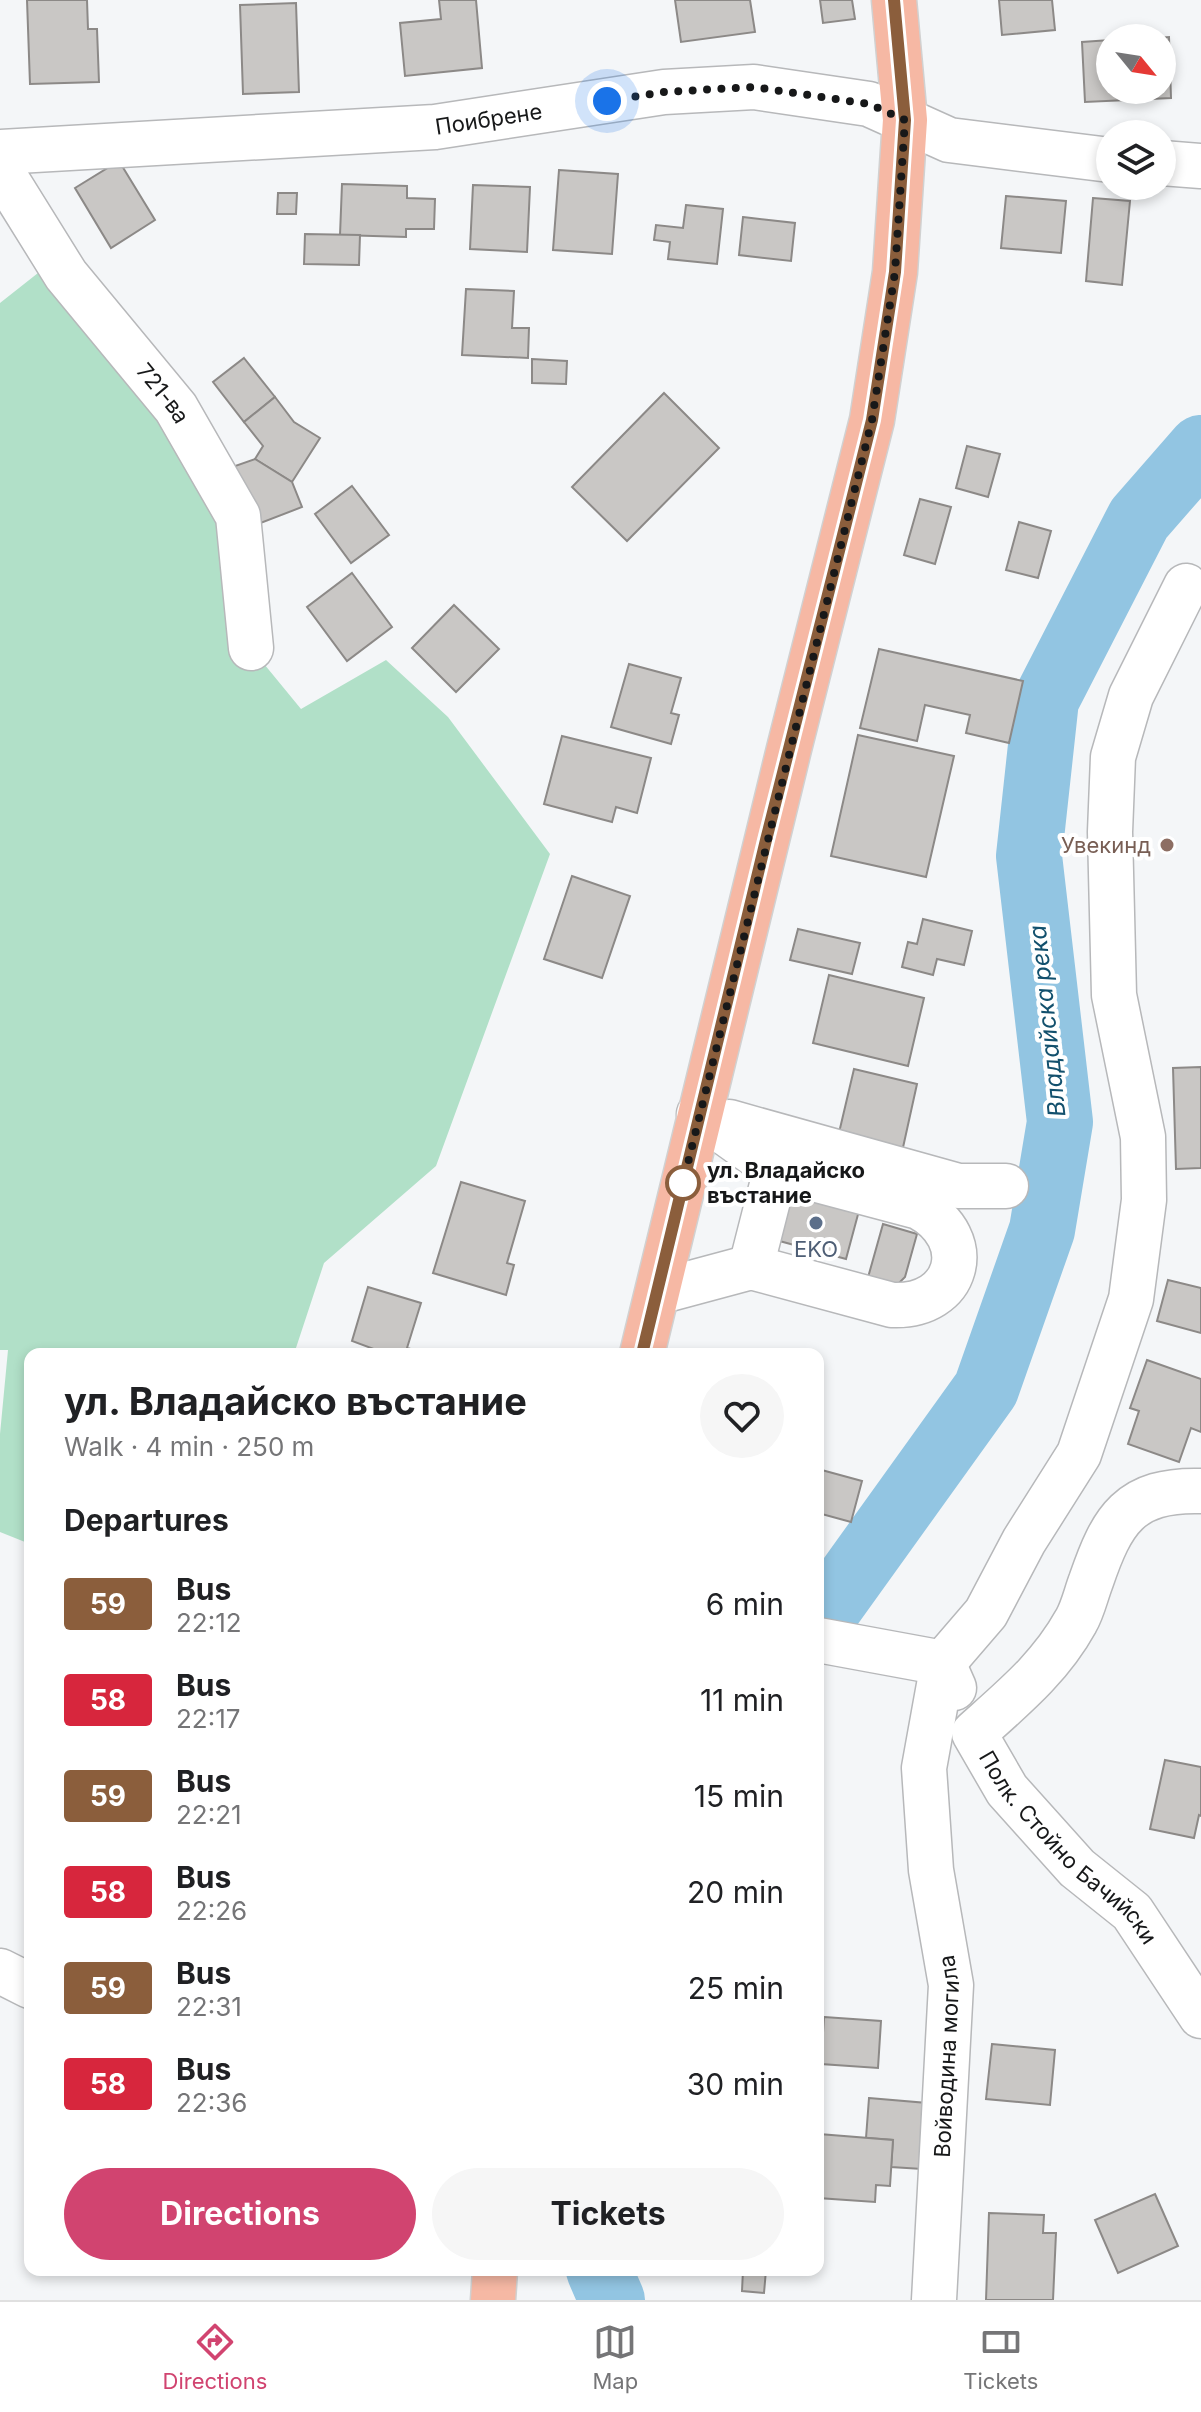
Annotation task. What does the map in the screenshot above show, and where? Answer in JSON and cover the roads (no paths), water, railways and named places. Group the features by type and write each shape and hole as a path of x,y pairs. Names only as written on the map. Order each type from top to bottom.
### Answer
{"main road":[{"path":"644,1348 872,420 895,272 905,120 894,0"},
{"path":"493,2300 495,2276"}],"street":[{"name":"Поибрене","path":"0,152 435,127 664,92 754,87 869,104 949,140 1096,158"},
{"path":"1176,164 1201,166"},
{"name":"721-ва","path":"0,169 66,275 176,408 238,516 251,648"},
{"path":"943,1663 986,1613 1024,1541 1079,1454 1131,1299 1144,1200 1143,1137 1114,995 1110,832 1113,757 1131,696 1186,586"},
{"path":"658,1292 751,1267 892,1305 910,1306 926,1301 940,1291 950,1277 954,1260 953,1243 946,1227 934,1215 919,1207 776,1169 699,1114"},
{"path":"699,1114 958,1186 1006,1186"},
{"path":"751,1267 776,1169"},
{"name":"Полк. Стойно Бачийски","path":"1201,1491 1187,1490 1147,1498 1120,1516 1102,1549 1077,1620 1037,1677 974,1733 1007,1790 1077,1868 1132,1912 1201,2016"},
{"path":"824,1641 943,1663"},
{"path":"924,1768 974,1733 943,1663"},
{"name":"Войводина могила","path":"934,2300 951,1985 931,1870 924,1768 943,1663"},
{"path":"0,1971 24,1983"}],"waterway":[{"name":"Владайска река","path":"824,1615 986,1389 1042,1230 1060,1122 1029,856 1046,700 1139,519 1201,448"},
{"name":"Владайска река","path":"602,2276 612,2300"}],"place":[{"name":"Увекинд","path":"1167,845"},
{"name":"ул. Владайско въстание","path":"683,1183"},
{"name":"EKO","path":"816,1223"}]}
